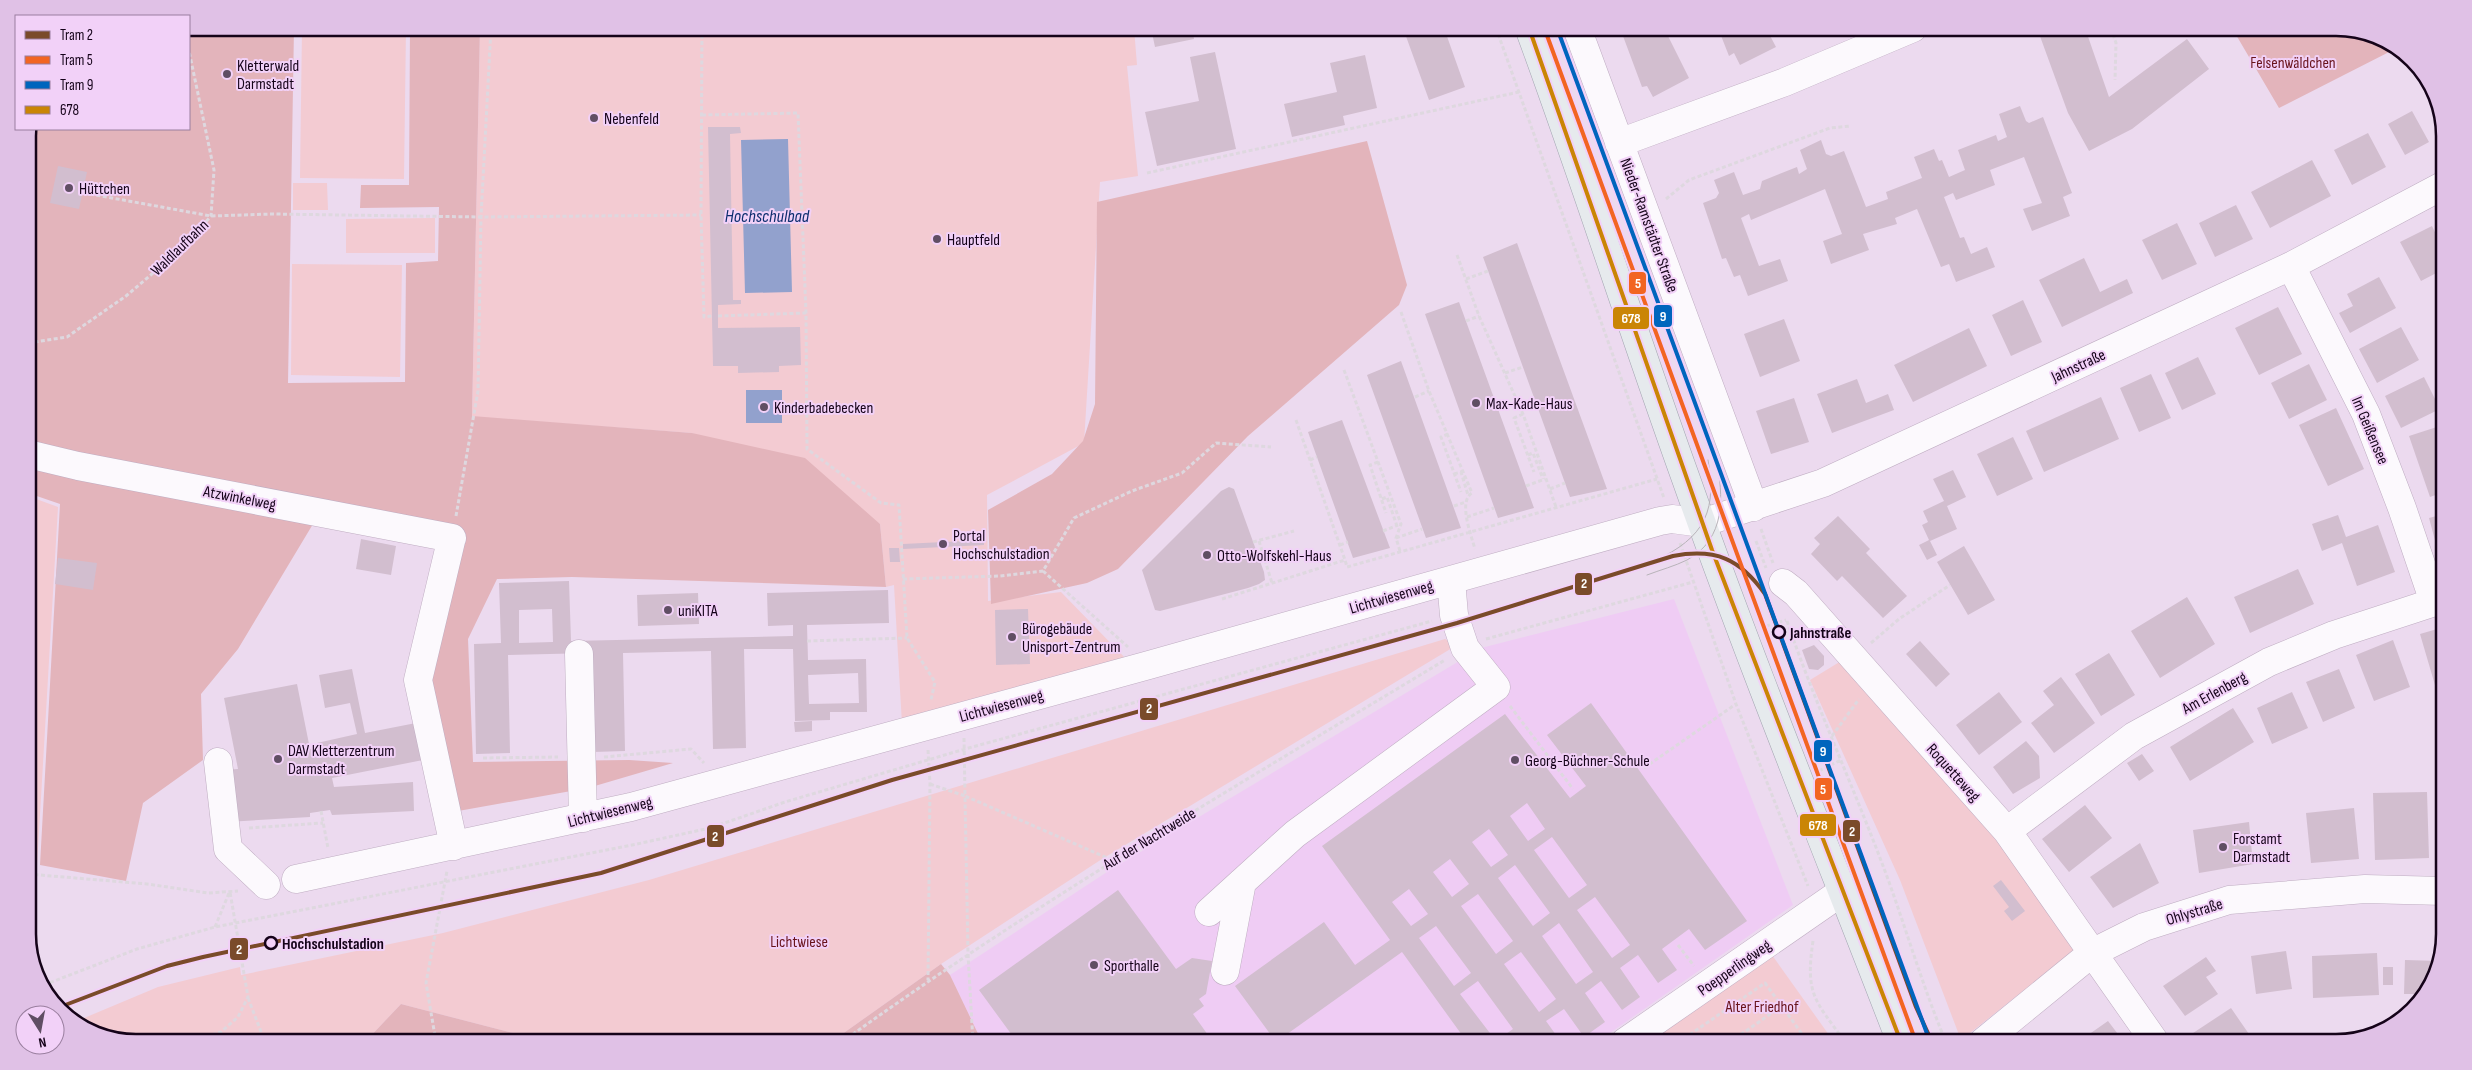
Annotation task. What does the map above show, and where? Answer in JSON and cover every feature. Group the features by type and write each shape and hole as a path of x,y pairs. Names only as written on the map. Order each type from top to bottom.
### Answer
{"main road":[{"path":"1532,36 1702,524 1799,781 1898,1034"}],"street":[{"name":"Nieder-Ramstädter Straße","path":"1580,36 1754,507"},
{"path":"1619,143 1785,82 1894,36"},
{"name":"Jahnstraße","path":"1702,524 1823,483 2291,266 2436,189"},
{"name":"Im Geißensee","path":"2291,266 2366,414 2436,593"},
{"name":"Atzwinkelweg","path":"36,456 78,466 452,540"},
{"name":"Lichtwiesenweg","path":"296,879 583,818 724,781 1149,665 1660,521 1672,519 1702,524"},
{"path":"452,540 418,680 454,846"},
{"path":"1209,912 1295,834 1496,687 1465,648 1454,615 1451,580"},
{"name":"Roquetteweg","path":"1783,583 1796,593 2007,831 2149,1034"},
{"name":"Am Erlenberg","path":"2007,831 2134,736 2269,662 2334,634 2436,602"},
{"path":"579,654 583,818"},
{"path":"218,762 224,830 228,849 266,885"},
{"path":"1225,971 1242,882"},
{"name":"Ohlystraße","path":"1993,1034 2092,953 2144,926 2229,900 2365,889 2436,891"},
{"name":"Poepperlingweg","path":"1636,1034 1843,891"}],"path":[{"path":"452,540 478,391 481,217 491,36"},
{"path":"702,36 704,317 712,316"},
{"path":"1499,36 1666,501"},
{"path":"2114,36 2116,43 2115,80"},
{"name":"Waldlaufbahn","path":"36,342 67,337 126,296 178,252 211,216 214,170 190,61"},
{"path":"1147,174 1519,92"},
{"path":"702,115 798,113 806,313 807,449 881,503 899,505 907,638 935,682 925,725 930,760 928,980"},
{"path":"1646,215 1689,180 1830,128 1851,126"},
{"path":"90,194 211,216 272,214 481,217 702,215"},
{"path":"1457,255 1479,316 1524,414 1544,479"},
{"path":"1466,279 1488,270"},
{"path":"1401,312 1429,391 1472,492 1468,495 1466,502 1470,532"},
{"path":"718,316 806,313"},
{"path":"1466,320 1479,316"},
{"path":"1504,373 1523,367"},
{"path":"1344,370 1399,525 1396,538 1400,551"},
{"path":"1415,397 1429,391"},
{"path":"1524,414 1514,418 1534,472"},
{"path":"1296,420 1348,567 1658,478"},
{"path":"1448,434 1441,436 1461,492"},
{"path":"1043,571 1074,518 1132,492 1182,473 1216,443 1271,447"},
{"path":"1528,455 1533,453 1550,489 1556,507"},
{"path":"1310,460 1317,457"},
{"path":"1378,462 1370,465 1386,513"},
{"path":"1454,474 1461,472 1468,495"},
{"path":"1526,486 1544,479"},
{"path":"1550,489 1565,483"},
{"path":"1382,499 1387,497 1399,525"},
{"path":"1454,506 1466,502"},
{"path":"1754,507 1770,558 1783,583"},
{"path":"1467,517 1494,508"},
{"path":"1383,531 1399,525"},
{"path":"1396,538 1422,529"},
{"path":"1253,542 1294,531"},
{"path":"1259,540 1272,583"},
{"path":"1679,541 1736,704 1817,908 1809,971 1814,999 1839,1034"},
{"path":"1340,545 1348,542"},
{"path":"1222,599 1248,589 1345,560"},
{"path":"903,579 1000,576 1043,571 1149,665"},
{"name":"Auf der Nachtweide","path":"853,1034 928,980 1112,860 1465,648 1501,634 1693,582"},
{"path":"1853,658 1898,619 1950,585"},
{"path":"50,983 137,949 215,927 443,883 710,828 784,802 965,749 1454,615"},
{"path":"1760,628 1786,620"},
{"path":"807,641 907,638"},
{"path":"1801,662 1889,882 1924,989 1943,1034"},
{"path":"1832,737 1873,680"},
{"path":"1644,768 1736,704"},
{"path":"1513,710 1573,789"},
{"path":"962,715 965,749 968,954 973,1034"},
{"path":"484,758 581,757 691,749 724,781"},
{"path":"1814,775 1841,760"},
{"path":"930,784 965,796 1112,860"},
{"path":"321,812 333,870"},
{"path":"224,830 323,823"},
{"path":"435,1034 426,983 443,883 454,846"},
{"path":"36,875 147,884 208,893 230,892"},
{"path":"230,892 248,997 261,1034"},
{"path":"215,927 230,892"},
{"path":"1691,1034 1765,983 1802,1034"},
{"path":"215,1034 238,1018 248,997"},
{"path":"1742,1034 1782,1006"}],"shaded area":[{"name":"Georg-Büchner-Schule","path":"1674,599 1793,905 1608,1034 978,1034 950,975 1107,872 1481,648"}],"green space":[{"path":"190,36 294,36 288,383 405,382 406,263 438,261 439,207 360,208 361,185 409,185 410,36 480,36 472,416 692,433 805,458 880,524 886,587 572,577 497,579 468,639 473,762 629,760 673,763 588,788 447,813 420,680 456,536 322,509 238,649 201,694 203,760 143,803 126,881 40,865 60,504 36,496 36,130 190,130"},
{"path":"302,36 406,36 404,179 300,178"},
{"path":"480,36 1135,36 1137,65 1127,66 1138,176 1100,182 1084,443 987,495 988,601 1061,592 1130,663 902,724 894,585 886,587 880,524 692,433 472,417"},
{"name":"Felsenwäldchen","path":"2237,36 2349,37 2374,44 2389,52 2279,108"},
{"path":"1367,141 1407,285 1399,305 1248,436 1118,569 1087,583 991,604 988,510 1052,474 1083,441 1095,404 1097,202"},
{"path":"293,183 327,183 328,210 293,210"},
{"path":"435,218 435,253 346,253 346,219"},
{"path":"292,264 402,265 400,377 291,375"},
{"path":"36,499 58,507 36,866"},
{"name":"Lichtwiese","path":"1445,639 1457,645 1102,859 941,964 842,1034 516,1034 401,1004 373,1034 129,1034 98,1026 83,1018 158,987 240,967 241,975 443,933 649,880"},
{"path":"1846,658 1999,836 2074,951 1969,1034 1959,1034 1900,880 1810,680"},
{"name":"Alter Friedhof","path":"1772,955 1828,1034 1658,1034"},
{"path":"941,964 950,975 978,1034 842,1034"},
{"path":"401,1004 516,1034 373,1034"}],"water":[{"name":"Hochschulbad","path":"788,139 792,292 745,293 741,140"},
{"name":"Kinderbadebecken","path":"746,390 782,390 782,423 746,423"}],"building":[{"path":"1153,36 1193,36 1194,39 1155,47"},
{"path":"1406,36 1447,36 1465,87 1429,100"},
{"path":"1623,36 1668,36 1689,78 1653,97 1647,86 1642,87"},
{"path":"1721,36 1770,36 1776,47 1740,65 1734,53 1729,56"},
{"path":"2040,36 2088,36 2109,97 2187,39 2209,69 2132,129 2089,151 2068,113"},
{"path":"1215,52 1236,149 1157,166 1145,112 1199,101 1190,57"},
{"path":"1365,55 1377,108 1343,116 1345,125 1292,137 1284,104 1337,92 1330,63"},
{"path":"2020,106 2026,121 2029,123 2043,117 2072,193 2063,197 2070,216 2032,231 2023,209 2042,203 2024,157 1990,170 1995,185 1956,200 1953,193 1944,197 1960,238 1964,237 1971,254 1987,247 1995,267 1956,282 1949,264 1941,267 1917,209 1895,218 1897,224 1863,234 1869,250 1831,264 1823,241 1842,234 1825,189 1751,220 1749,214 1741,218 1759,266 1780,259 1788,281 1748,296 1740,275 1734,277 1726,258 1722,259 1703,203 1716,198 1719,193 1714,180 1734,172 1743,195 1760,189 1762,181 1797,167 1799,174 1807,169 1800,150 1821,140 1826,154 1831,156 1844,151 1866,207 1888,199 1886,192 1922,178 1914,157 1934,149 1939,161 1942,160 1949,177 1965,170 1958,150 1996,135 1998,141 2007,137 1999,114"},
{"path":"2412,111 2429,142 2405,155 2388,124"},
{"path":"708,127 740,127 741,133 730,134 733,300 741,300 741,304 718,305 718,328 800,327 801,365 779,366 779,372 738,373 738,366 713,366"},
{"path":"2368,133 2386,167 2352,185 2334,150"},
{"path":"2312,160 2331,196 2270,228 2251,192"},
{"name":"Hüttchen","path":"58,166 87,172 79,209 50,203"},
{"path":"2236,205 2253,239 2215,257 2199,223"},
{"path":"2177,223 2197,264 2162,280 2142,240"},
{"path":"2432,226 2436,234 2436,273 2421,281 2400,242"},
{"path":"1517,243 1607,489 1570,497 1483,257"},
{"path":"2084,258 2100,292 2127,279 2133,293 2062,327 2039,280"},
{"path":"2379,277 2396,308 2350,333 2339,313 2353,306 2347,294"},
{"path":"2023,300 2042,342 2011,356 1992,315"},
{"name":"Max-Kade-Haus","path":"1459,302 1534,508 1498,518 1425,314"},
{"path":"2278,307 2302,354 2259,375 2235,328"},
{"path":"1784,319 1800,361 1760,377 1744,334"},
{"path":"2401,327 2419,360 2377,383 2359,349"},
{"path":"1969,328 1987,366 1913,402 1894,365"},
{"path":"2198,357 2216,394 2182,410 2165,373"},
{"path":"1401,361 1461,528 1426,538 1367,375"},
{"path":"2309,364 2327,400 2289,419 2271,383"},
{"path":"2151,374 2171,418 2139,432 2120,388"},
{"path":"2424,377 2436,401 2436,411 2401,428 2385,396"},
{"path":"1857,379 1866,403 1888,394 1894,410 1832,433 1817,394"},
{"path":"2101,397 2119,439 2044,472 2026,431"},
{"path":"1794,398 1809,442 1771,454 1756,411"},
{"path":"2336,408 2364,469 2328,486 2299,425"},
{"path":"1342,420 1390,548 1353,558 1308,432"},
{"path":"2436,427 2436,495 2430,497 2409,436"},
{"path":"2013,437 2033,479 1997,496 1977,454"},
{"path":"1953,470 1966,497 1947,506 1957,529 1930,541 1937,555 1927,560 1919,545 1929,540 1922,525 1928,522 1923,511 1944,501 1933,479"},
{"name":"Otto-Wolfskehl-Haus","path":"1229,487 1234,489 1264,572 1265,580 1248,588 1160,611 1155,610 1142,570 1221,491"},
{"path":"2338,515 2346,537 2378,525 2395,572 2357,586 2342,543 2322,551 2312,524"},
{"path":"1838,516 1870,549 1866,553 1907,596 1883,618 1842,576 1837,581 1811,554 1820,544 1814,538"},
{"path":"2436,516 2436,544 2429,518"},
{"path":"361,539 396,546 391,575 356,569"},
{"name":"Portal Hochschulstadion","path":"984,540 984,545 903,549 903,544"},
{"path":"1964,546 1995,600 1968,615 1937,562"},
{"path":"889,548 899,548 900,562 890,562"},
{"path":"58,558 97,563 93,590 55,584"},
{"path":"2298,569 2314,604 2250,633 2234,597"},
{"path":"569,581 571,641 793,636 793,625 768,626 767,593 888,590 889,623 807,625 808,660 866,659 867,712 830,712 830,720 795,721 793,649 744,649 746,748 713,749 711,651 623,653 625,751 593,752 591,653 508,655 510,753 476,754 474,644 501,643 499,583","holes":["552,609 553,642 519,643 519,610","858,673 859,703 809,704 808,675"]},
{"name":"uniKITA","path":"698,593 699,624 638,626 637,595"},
{"path":"2187,597 2215,644 2160,678 2131,631"},
{"name":"Bürogebäude Unisport-Zentrum","path":"1028,609 1030,664 996,665 995,610"},
{"path":"2436,629 2436,689 2420,634"},
{"path":"2393,640 2410,687 2374,701 2356,655"},
{"path":"1920,641 1950,674 1936,687 1906,654"},
{"path":"1814,645 1824,656 1824,665 1818,670 1809,669 1802,650"},
{"path":"2109,653 2135,695 2101,716 2075,674"},
{"path":"352,669 365,733 416,723 423,760 332,778 334,787 413,782 414,811 332,815 330,810 310,813 310,817 227,822 224,770 238,769 224,698 297,684 310,749 318,748 317,743 357,734 350,703 325,708 319,675"},
{"path":"2339,669 2355,708 2323,722 2306,682"},
{"path":"2061,677 2095,723 2054,753 2031,723 2054,705 2043,691"},
{"path":"1999,692 2022,722 1979,755 1956,725"},
{"path":"2292,692 2308,728 2272,744 2257,708"},
{"path":"1591,703 1747,921 1705,950 1689,929 1662,949 1677,970 1658,983 1638,955 1620,968 1640,997 1622,1010 1601,981 1585,993 1605,1022 1588,1034 1582,1034 1564,1009 1546,1021 1555,1034 1506,1034 1513,1029 1478,981 1460,994 1491,1034 1461,1034 1402,952 1287,1034 1270,1034 1235,986 1324,922 1355,965 1390,940 1322,846 1505,714 1570,798 1586,786 1547,735","holes":["1527,803 1545,829 1528,841 1510,816","1489,829 1508,855 1491,867 1472,842","1552,837 1587,885 1569,898 1534,850","1450,859 1469,884 1452,897 1433,872","1515,865 1550,913 1533,926 1498,878","1409,889 1428,914 1411,926 1392,902","1478,894 1513,941 1496,954 1461,906","1595,897 1630,945 1612,958 1577,910","1559,923 1593,972 1576,984 1542,936","1436,926 1471,973 1454,986 1419,938","1521,952 1556,999 1539,1012 1504,964"]},
{"path":"2233,708 2254,742 2190,781 2170,747"},
{"path":"812,721 812,731 795,732 794,722"},
{"path":"2026,741 2039,756 2040,778 2013,794 1993,767"},
{"path":"2142,754 2154,771 2139,781 2127,763"},
{"path":"2427,792 2429,858 2375,860 2373,793"},
{"path":"2085,805 2112,838 2069,872 2042,839"},
{"path":"2354,808 2359,859 2311,863 2306,813"},
{"name":"Forstamt Darmstadt","path":"2249,822 2253,864 2199,873 2193,830"},
{"path":"2140,843 2159,883 2113,908 2090,877"},
{"path":"2001,880 2025,911 2012,921 2004,911 2009,907 1993,886"},
{"name":"Sporthalle","path":"1118,890 1176,969 1192,958 1212,961 1206,994 1199,999 1204,1006 1193,1014 1207,1034 1011,1034 979,990"},
{"path":"2286,951 2292,989 2256,994 2251,956"},
{"path":"2377,953 2379,995 2313,998 2312,956"},
{"path":"2206,957 2216,971 2206,977 2218,994 2185,1016 2163,986"},
{"path":"2405,960 2432,961 2428,972 2416,994 2404,994"},
{"path":"2383,967 2393,967 2393,985 2383,985"},
{"path":"2231,1008 2249,1034 2192,1034"},
{"path":"2108,1021 2118,1034 2089,1034"}],"tram line":[{"name":"5","path":"1547,36 1913,1034"},
{"name":"9","path":"1560,36 1927,1034"},
{"path":"1647,575 1687,560 1700,551 1709,541 1715,529 1721,502 1716,459"},
{"path":"1646,565 1679,547 1701,526 1707,513 1710,498 1711,481 1708,460"},
{"name":"2","path":"65,1005 167,966 203,957 601,873 892,780 1457,623 1673,556 1702,554 1714,555 1736,564 1756,582 1765,594 1916,1007 1928,1034"}],"transit line":[{"name":"678","path":"1532,36 1712,550 1898,1034"}],"place":[{"name":"Kletterwald Darmstadt","path":"227,74"},
{"name":"Nebenfeld","path":"594,118"},
{"name":"Hüttchen","path":"69,188"},
{"name":"Hauptfeld","path":"937,239"},
{"name":"Max-Kade-Haus","path":"1476,403"},
{"name":"Kinderbadebecken","path":"764,407"},
{"name":"Portal Hochschulstadion","path":"943,544"},
{"name":"Otto-Wolfskehl-Haus","path":"1207,555"},
{"name":"uniKITA","path":"668,610"},
{"name":"Jahnstraße","path":"1779,632"},
{"name":"Bürogebäude Unisport-Zentrum","path":"1012,637"},
{"name":"DAV Kletterzentrum Darmstadt","path":"278,759"},
{"name":"Georg-Büchner-Schule","path":"1515,760"},
{"name":"Forstamt Darmstadt","path":"2223,847"},
{"name":"Hochschulstadion","path":"271,943"},
{"name":"Sporthalle","path":"1094,965"}]}
